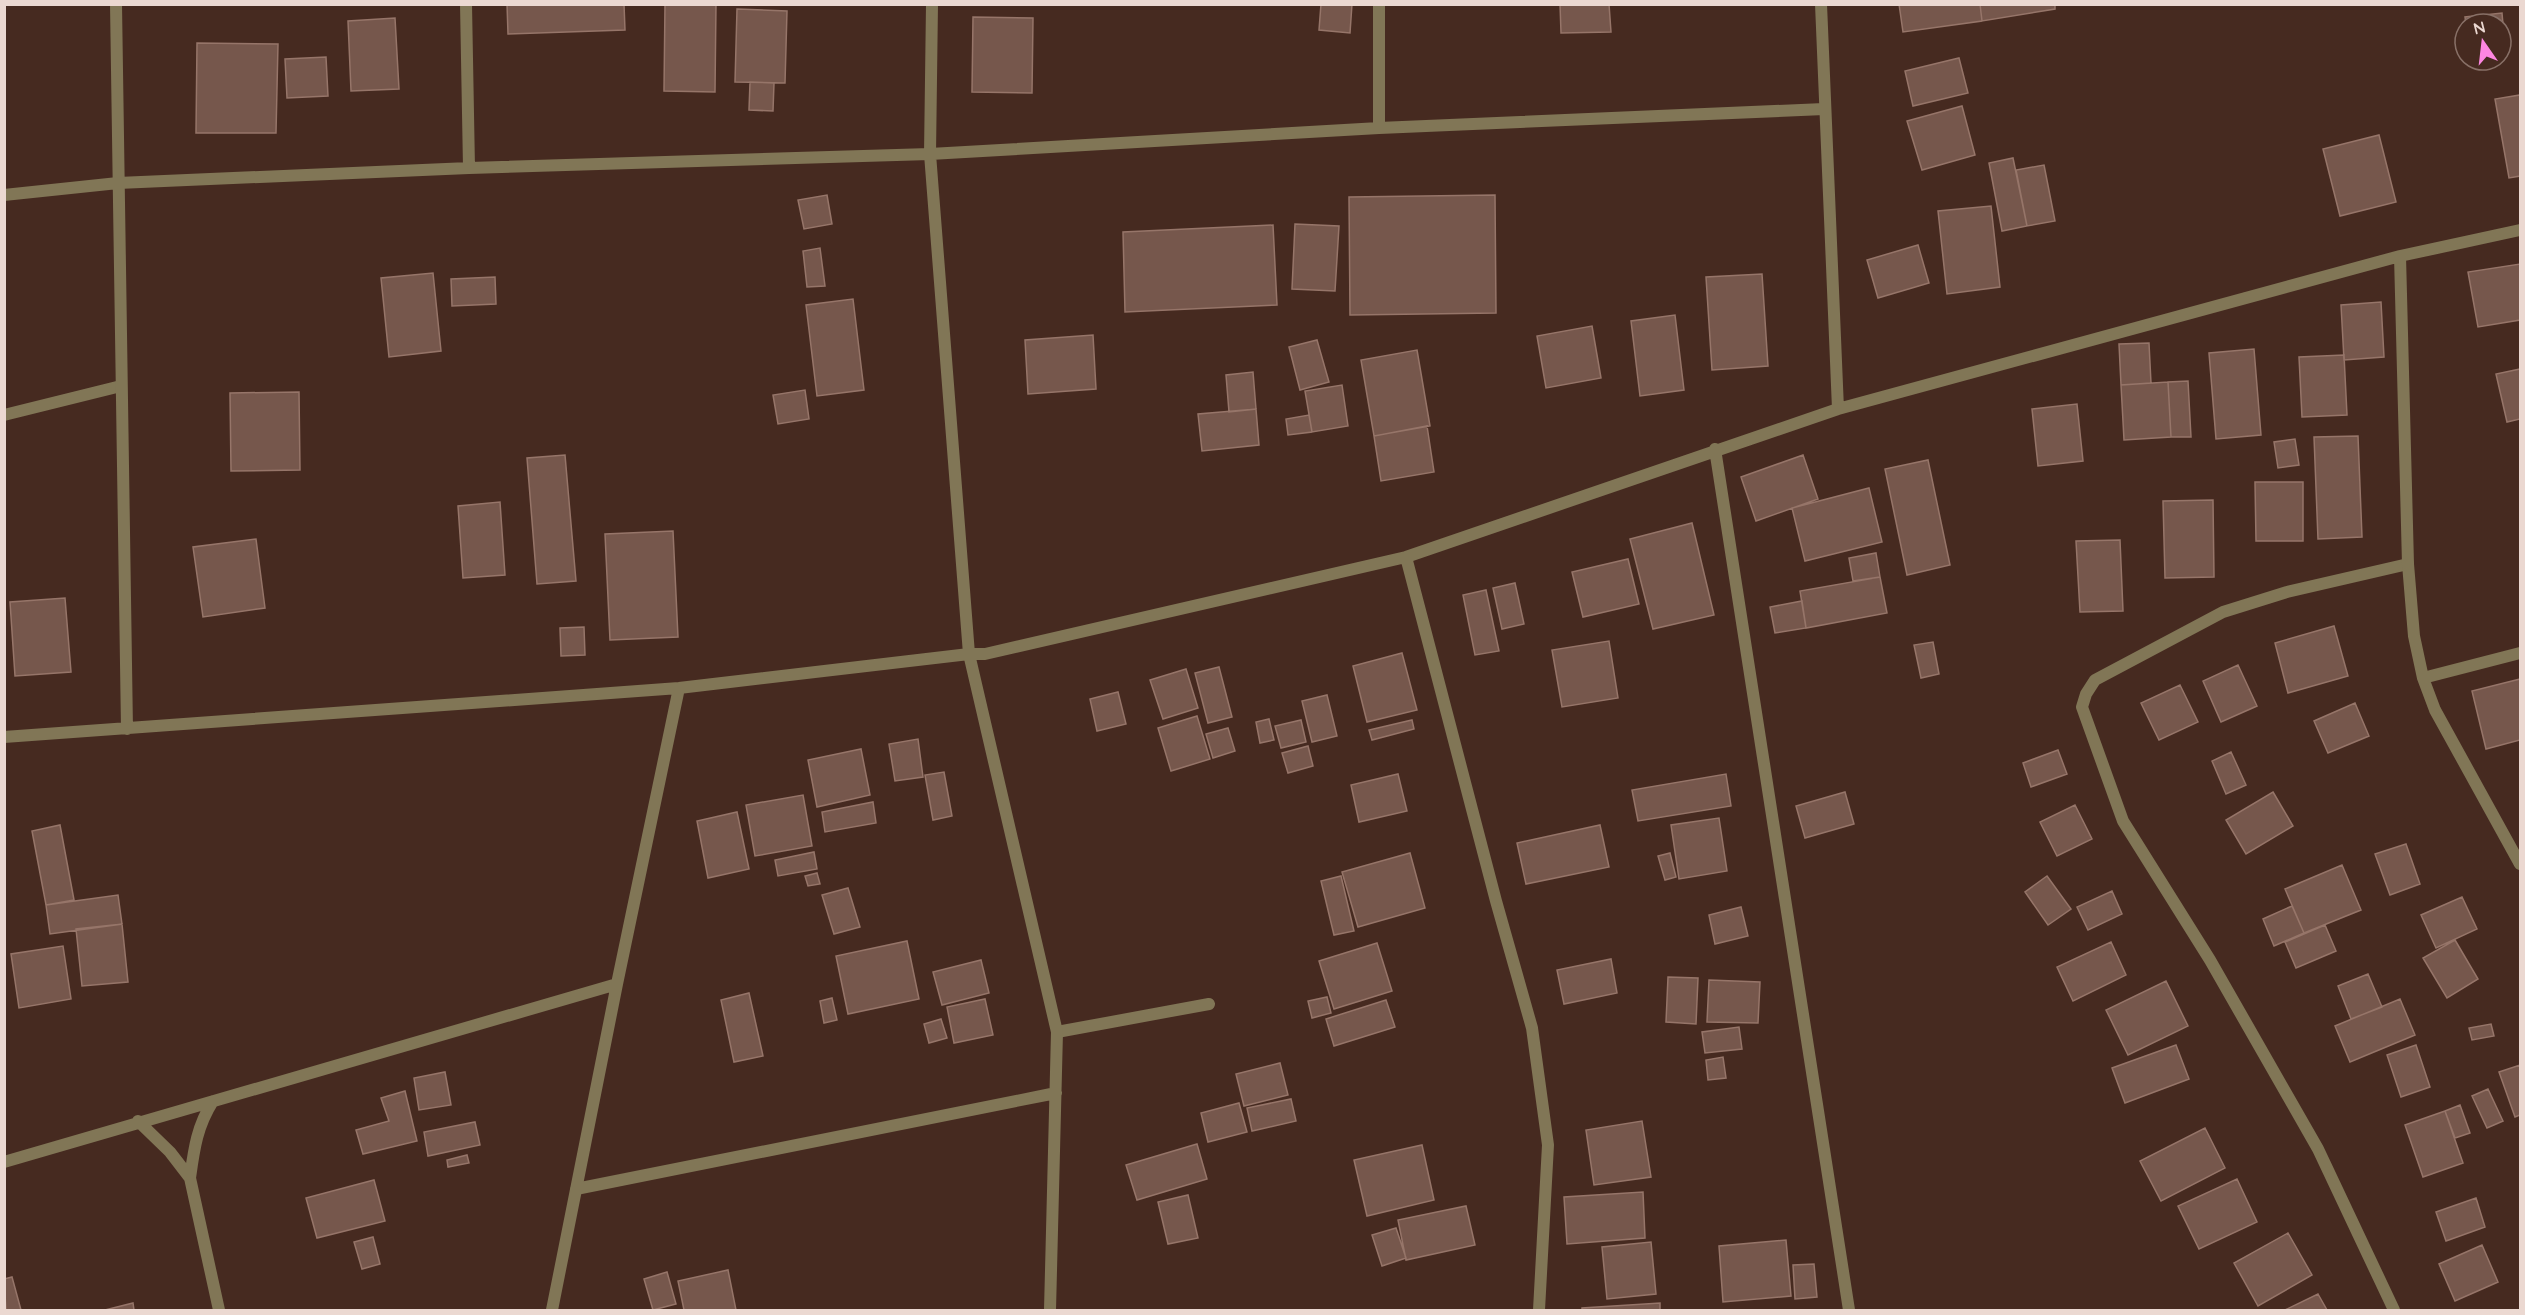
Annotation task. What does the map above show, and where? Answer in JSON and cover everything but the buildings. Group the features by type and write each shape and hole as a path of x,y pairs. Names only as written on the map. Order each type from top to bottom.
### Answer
{"street":[{"path":"116,4 127,729"},
{"path":"466,4 469,168"},
{"path":"932,4 930,154 969,654 1057,1032 1050,1311"},
{"path":"1378,128 1379,4"},
{"path":"1821,4 1838,409"},
{"path":"4,195 118,183 469,168 930,154 1378,128 1824,109"},
{"path":"4,737 680,688 985,654 1406,557 1715,449 1838,409 2400,256 2520,230"},
{"path":"2400,256 2408,564 2414,636 2423,678 2435,710 2520,864"},
{"path":"4,415 121,386"},
{"path":"1715,449 1849,1311"},
{"path":"1406,557 1496,901 1532,1028 1548,1145 1539,1311"},
{"path":"2394,1311 2318,1149 2210,960 2123,821 2082,707 2086,693 2095,681 2223,612 2287,592 2408,564"},
{"path":"2423,678 2520,652"},
{"path":"552,1311 616,984 680,688"},
{"path":"4,1162 138,1121 616,984"},
{"path":"1057,1032 1209,1004"},
{"path":"576,1188 1056,1093"},
{"path":"213,1101 201,1119 195,1137 190,1178 219,1311"},
{"path":"138,1121 170,1152 190,1178"}]}
